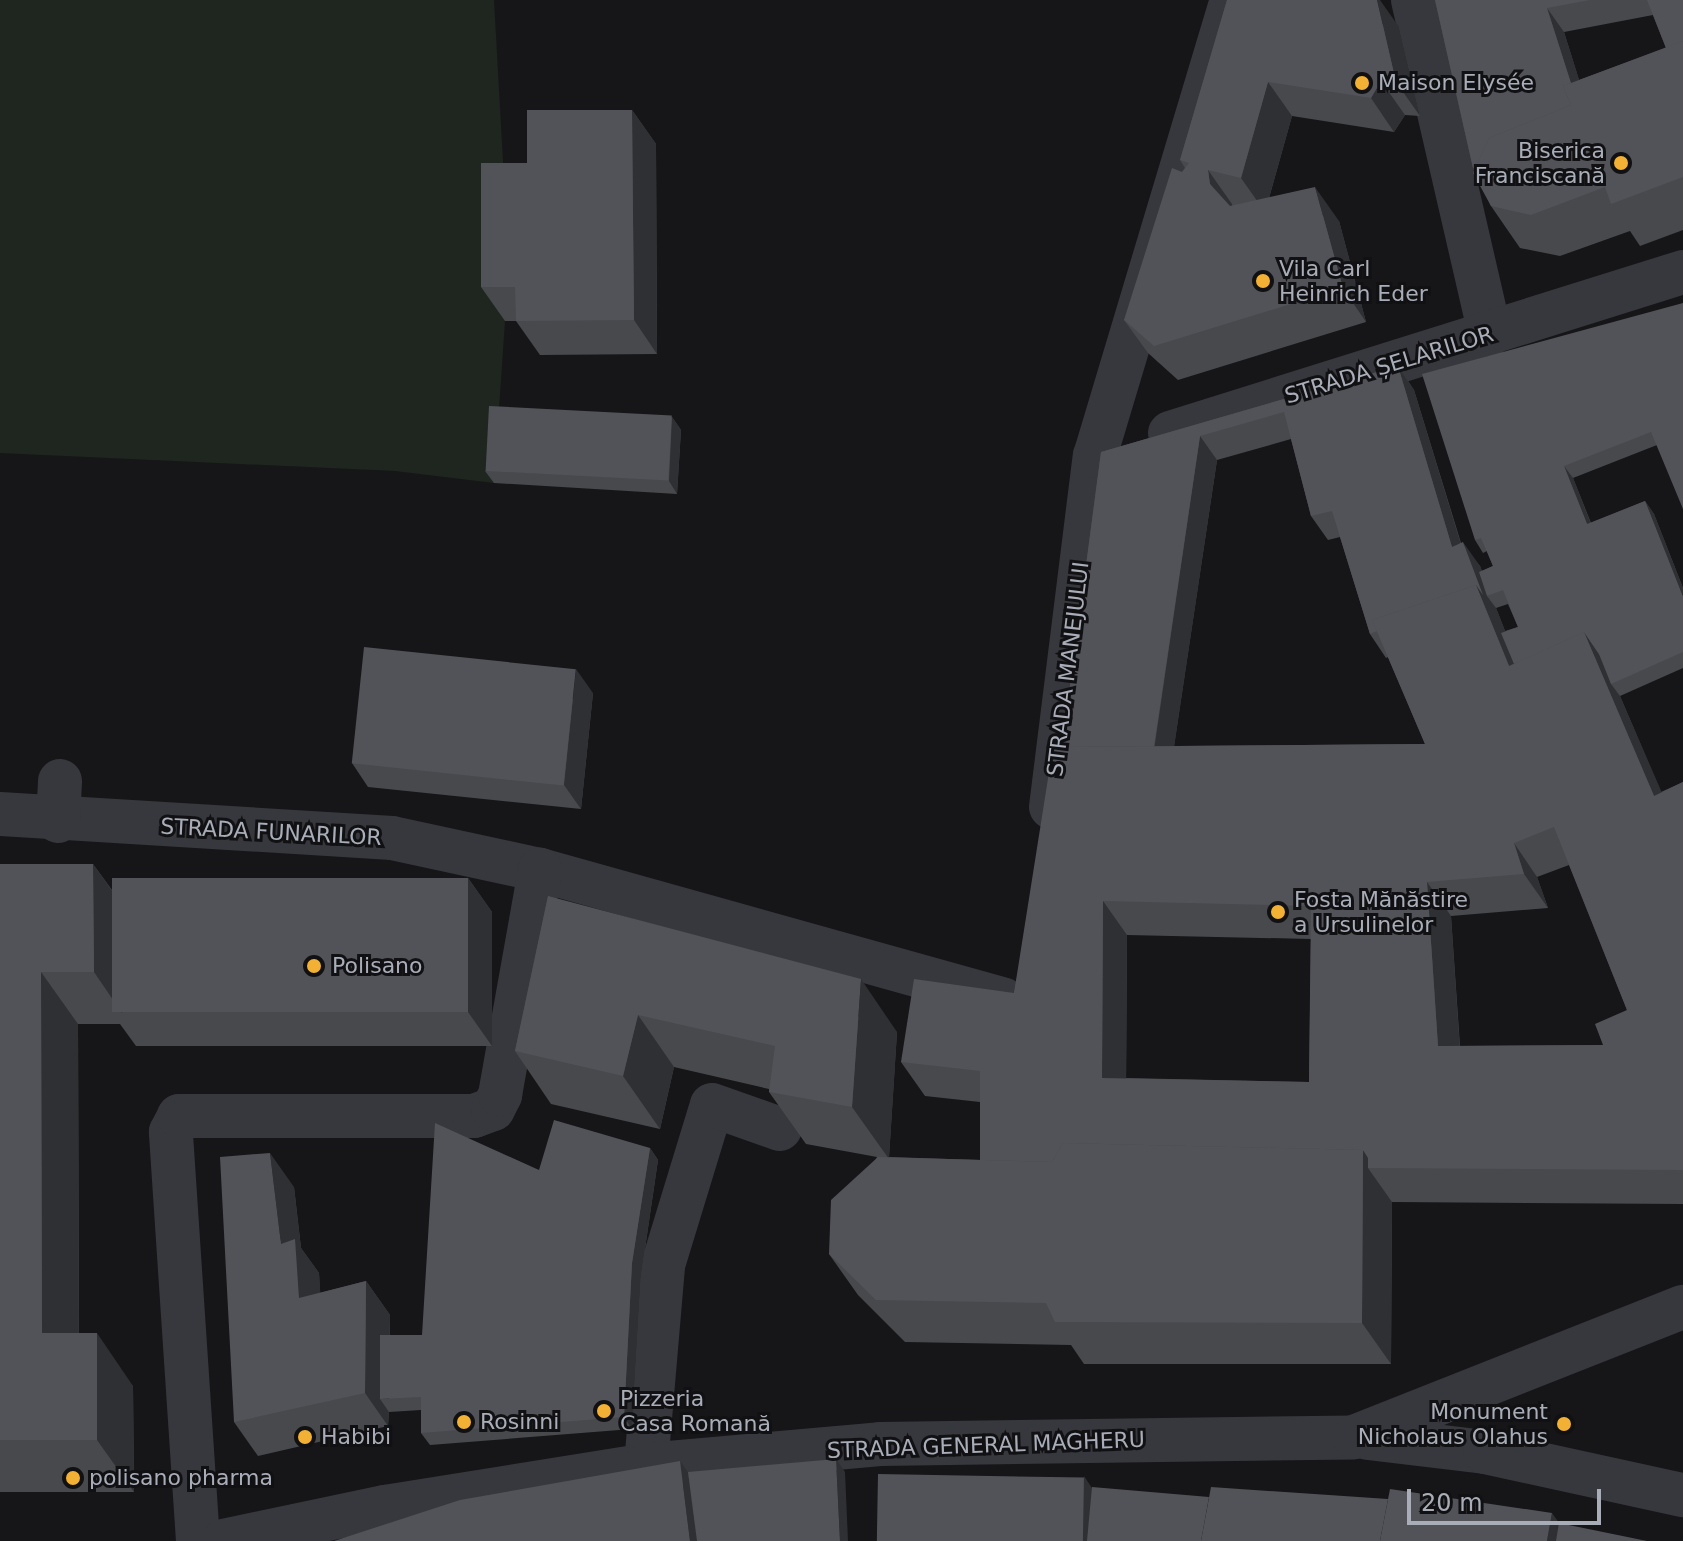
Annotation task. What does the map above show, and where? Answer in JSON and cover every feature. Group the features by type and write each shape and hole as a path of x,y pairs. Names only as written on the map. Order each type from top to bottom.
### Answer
{"street":[{"name":"STRADA MANEJULUI","path":"1045,855 1095,456 1232,0"},
{"path":"1413,0 1490,334"},
{"name":"STRADA ȘELARILOR","path":"1095,456 1683,272"},
{"name":"STRADA FUNARILOR","path":"0,814 59,801 392,838 540,870"},
{"path":"198,1541 171,1132 179,1116 474,1116 493,1109 500,1095 540,870 1019,1004 1027,959"},
{"path":"646,1465 663,1265 712,1105 780,1129"},
{"name":"STRADA GENERAL MAGHERU","path":"223,1541 385,1507 646,1465 881,1464 1354,1437 1683,1307"},
{"path":"1354,1437 1485,1452 1683,1495"}],"shaded area":[{"path":"0,0 494,0 505,197 505,321 494,483 395,471 0,453"}],"building":[{"path":"1227,0 1377,0 1396,82 1381,81 1371,98 1268,82 1241,178 1208,170 1210,184 1230,206 1315,187 1343,288 1154,346 1124,320 1172,168 1182,172 1189,163 1180,160"},
{"path":"1435,0 1590,0 1547,8 1571,83 1563,86 1571,105 1489,138 1473,168"},
{"path":"1647,0 1683,0 1683,41 1666,48"},
{"path":"1683,41 1683,177 1611,204 1605,187 1531,215 1491,206 1473,173 1489,138 1571,105 1563,86"},
{"path":"527,110 632,110 634,320 516,321 515,287 481,287 481,163 527,163"},
{"path":"1683,303 1683,509 1651,432 1564,466 1587,524 1645,501 1683,597 1683,652 1611,684 1599,654 1584,632 1514,664 1501,633 1518,627 1503,590 1487,596 1479,572 1493,566 1481,538 1475,540 1422,374"},
{"path":"1398,366 1452,547 1463,542 1483,595 1476,585 1372,620 1377,631 1370,634 1332,511 1311,516 1284,412 1200,436 1154,746 1062,747 1101,452"},
{"path":"489,406 672,416 668,480 486,471"},
{"name":"Fosta Mănăstire a Ursulinelor","path":"1476,585 1509,666 1584,632 1654,796 1683,782 1683,1170 1368,1168 1368,1158 1363,1150 1063,1143 1052,1162 980,1160 980,1071 901,1062 914,979 1014,993 1053,747 1425,744 1372,620","holes":["1554,827 1627,1010 1595,1024 1603,1045 1438,1046 1427,882 1524,874 1514,843","1103,901 1311,906 1309,1082 1102,1078"]},
{"path":"364,647 576,669 564,786 352,763"},
{"path":"0,864 93,864 94,972 41,972 42,1333 97,1333 97,1440 0,1440"},
{"name":"Polisano","path":"112,878 468,878 468,1012 112,1012"},
{"path":"548,896 861,979 852,1107 769,1092 775,1046 638,1015 623,1076 515,1051"},
{"path":"554,1120 650,1148 632,1263 624,1417 421,1433 421,1397 380,1399 380,1335 422,1335 435,1123 539,1170"},
{"path":"1063,1143 1363,1150 1362,1323 1055,1322 1046,1303 876,1300 829,1254 831,1200 878,1157 1052,1162"},
{"path":"270,1153 281,1244 295,1239 299,1298 366,1281 365,1393 234,1422 220,1157"},
{"path":"836,1459 840,1541 697,1541 688,1472"},
{"path":"680,1461 690,1541 334,1541 460,1500"},
{"path":"878,1474 1084,1478 1083,1541 877,1541"},
{"path":"1092,1487 1209,1497 1201,1541 1087,1541"},
{"path":"1211,1487 1388,1499 1380,1541 1201,1541"},
{"path":"1390,1489 1552,1513 1547,1541 1380,1541"},
{"path":"1559,1523 1647,1541 1556,1541"}],"place":[{"name":"Maison Elysée","path":"1362,83"},
{"name":"Biserica Franciscană","path":"1621,163"},
{"name":"Vila Carl Heinrich Eder","path":"1263,281"},
{"name":"Fosta Mănăstire a Ursulinelor","path":"1278,912"},
{"name":"Polisano","path":"314,966"},
{"name":"Pizzeria Casa Romană","path":"604,1411"},
{"name":"Rosinni","path":"464,1422"},
{"name":"Monument Nicholaus Olahus","path":"1564,1424"},
{"name":"Habibi","path":"305,1437"},
{"name":"polisano pharma","path":"73,1478"}]}
